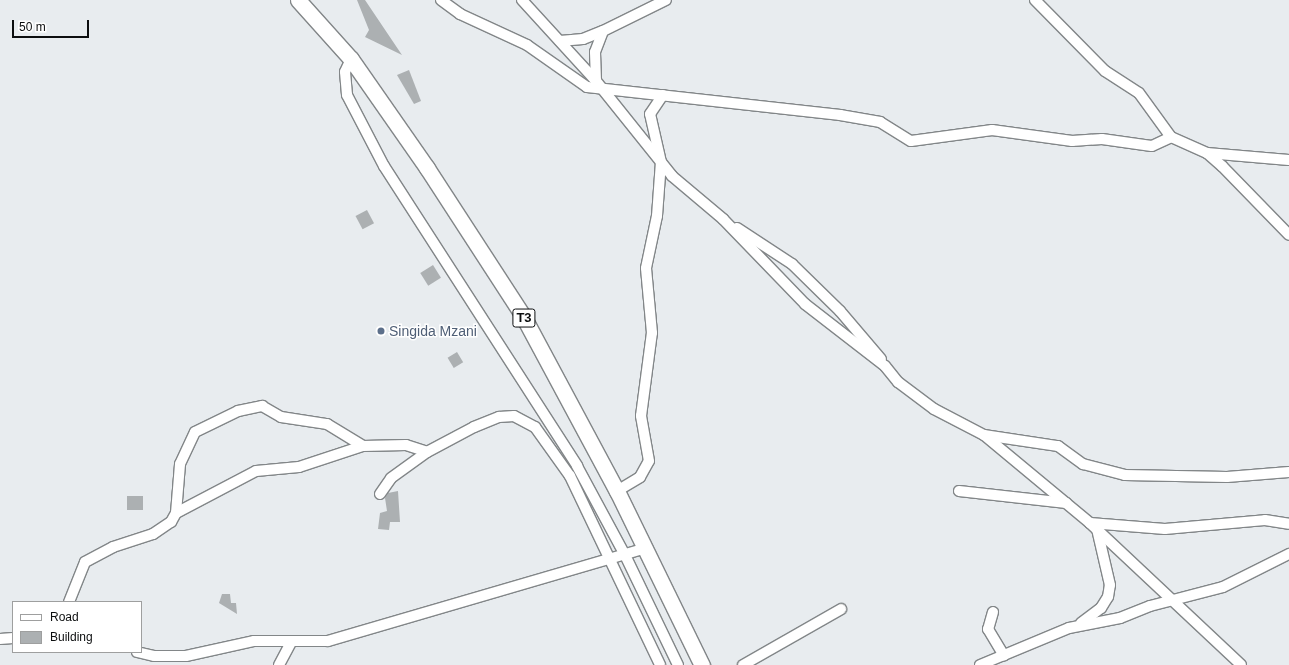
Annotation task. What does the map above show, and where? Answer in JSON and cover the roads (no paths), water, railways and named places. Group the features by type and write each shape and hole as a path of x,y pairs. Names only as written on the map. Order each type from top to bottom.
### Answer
{"highway":[{"name":"T3","path":"298,0 352,59 427,168 523,316 617,491 702,665"}],"street":[{"path":"441,0 460,14 527,45 587,87 599,85 663,95 880,122 911,141 992,130 1072,141 1102,139 1152,146 1170,137"},
{"path":"522,0 599,85 661,162 690,193 723,219 792,264 850,322 898,382 934,409 984,435 1093,525 1170,600 1241,665"},
{"path":"560,41 583,39 603,31 666,0"},
{"path":"1035,0 1105,71 1139,94 1170,137 1207,153 1234,176 1289,235"},
{"path":"599,85 595,52 603,31"},
{"path":"352,59 346,72 347,95 384,166 558,436 625,555 678,665"},
{"path":"617,491 640,477 649,461 641,416 652,333 646,268 657,216 661,162 650,114 663,95"},
{"path":"1207,153 1289,160"},
{"path":"723,219 811,309 885,366"},
{"path":"69,601 85,562 113,547 153,534 172,522 176,514 180,464 195,432 238,411 262,406 281,417 314,419 363,446"},
{"path":"380,494 392,478 427,452 499,417 514,416 526,421 540,433 570,476 660,665"},
{"path":"984,435 1058,446 1083,464 1125,475 1227,477 1289,472"},
{"path":"176,514 256,471 299,467 363,446 406,445 427,452"},
{"path":"959,491 1066,503"},
{"path":"1093,525 1165,529 1265,520 1289,524"},
{"path":"1078,625 1101,608 1108,597 1110,585 1093,525"},
{"path":"142,653 164,657 196,656 236,643 328,641 646,548"},
{"path":"980,665 1078,625 1120,618 1170,600 1223,587 1289,554"},
{"path":"743,665 840,610"},
{"path":"993,612 988,629 1004,656"},
{"path":"0,639 12,638"},
{"path":"279,665 292,641"}],"place":[{"name":"Singida Mzani","path":"381,331"}]}
